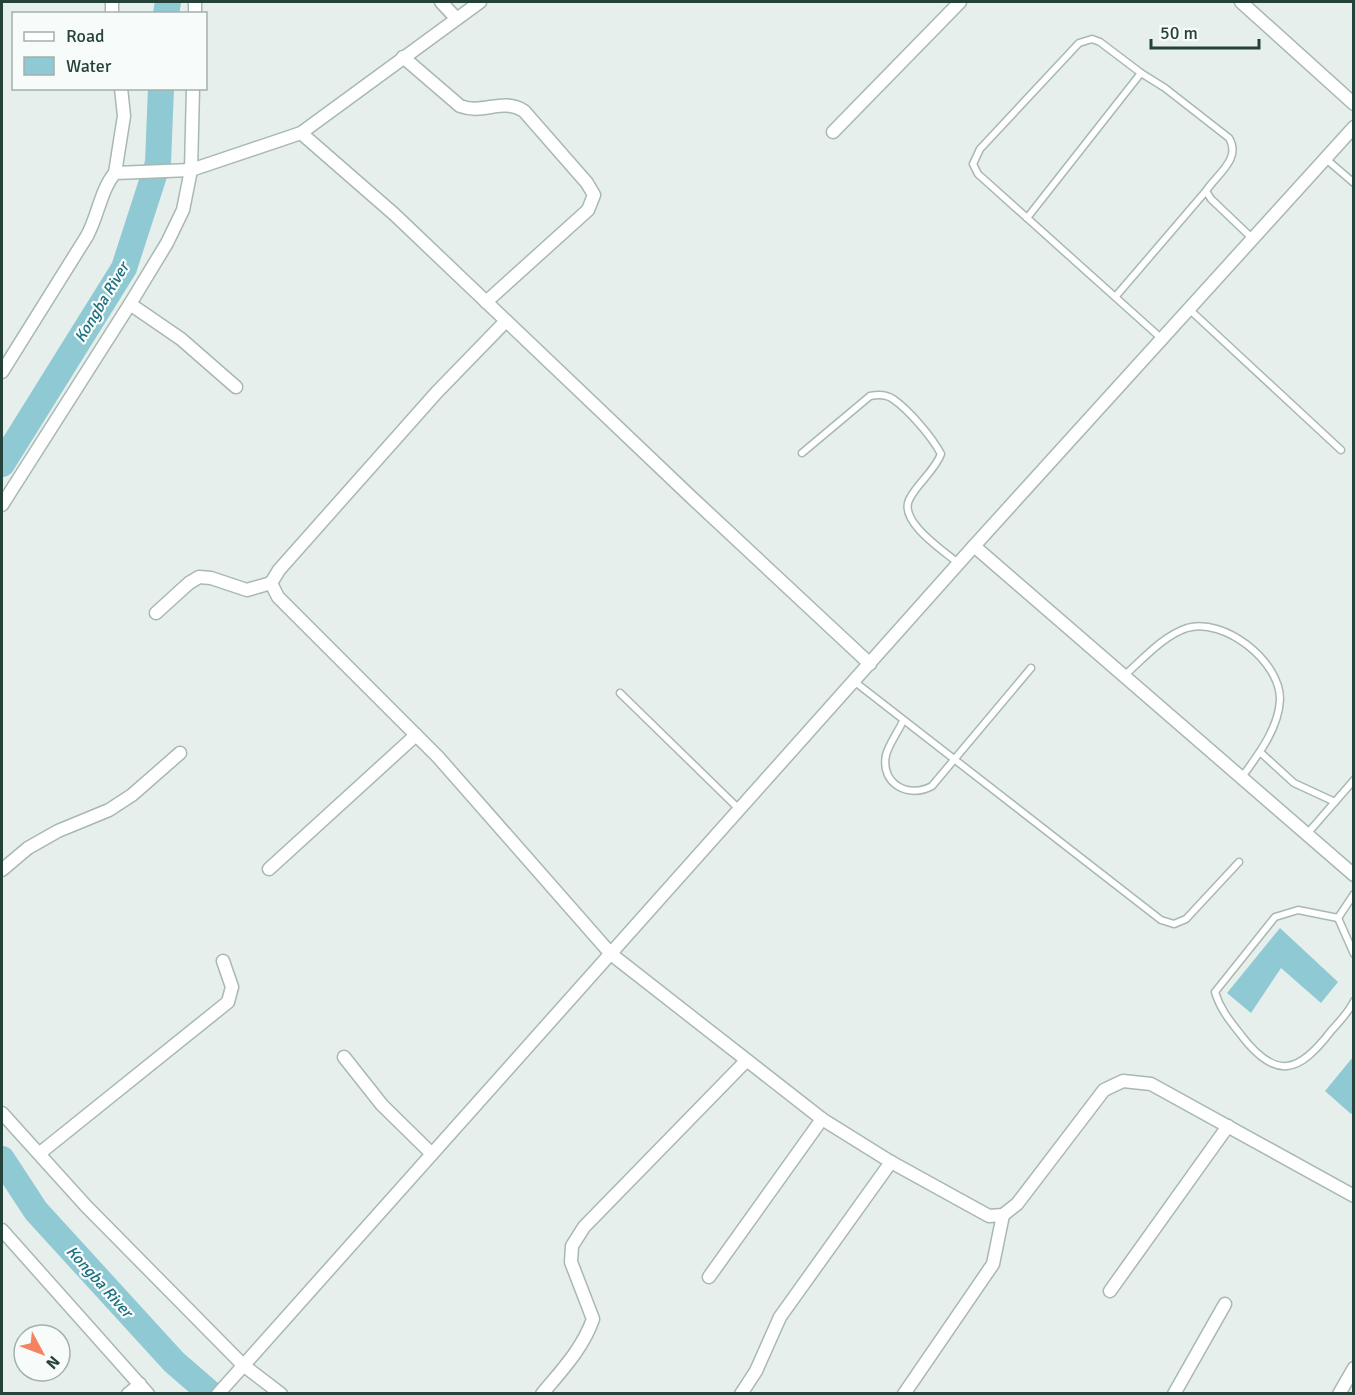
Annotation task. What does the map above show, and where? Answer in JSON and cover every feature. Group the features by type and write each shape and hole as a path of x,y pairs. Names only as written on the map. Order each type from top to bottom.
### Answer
{"street":[{"path":"441,2 456,18"},
{"path":"2,372 97,218 107,182 120,172 187,170 301,133 480,2"},
{"path":"832,132 960,2"},
{"path":"1241,2 1353,104"},
{"path":"403,57 460,106 472,111 504,103 514,105 524,111 587,183 594,195 588,210 486,302"},
{"path":"120,172 124,116 121,90"},
{"path":"2,505 130,304 167,243 183,210 193,90"},
{"path":"219,1392 974,546 1190,310 1353,127"},
{"path":"301,133 394,214 870,664"},
{"path":"130,304 181,339 236,387"},
{"path":"156,613 189,583 199,577 211,578 247,590 271,583 279,570 437,392 506,321"},
{"path":"974,546 1353,875"},
{"path":"271,583 278,597 470,792 577,918 611,954 822,1119 891,1162 989,1216 1003,1215 1017,1204 1104,1090 1123,1081 1151,1084 1353,1196"},
{"path":"269,869 416,735"},
{"path":"2,870 28,848 58,831 109,810 132,795 180,753"},
{"path":"40,1153 228,1002 232,987 223,961"},
{"path":"344,1057 382,1105 432,1154"},
{"path":"542,1394 587,1336 593,1319 589,1302 571,1262 572,1246 584,1227 746,1061"},
{"path":"2,1113 87,1206 243,1365 281,1394"},
{"path":"709,1277 822,1119"},
{"path":"1110,1291 1228,1126"},
{"path":"741,1394 756,1371 780,1317 891,1162"},
{"path":"904,1394 993,1264 1003,1215"},
{"path":"2,1230 144,1389 128,1394"},
{"path":"1174,1394 1225,1304"},
{"path":"1339,1394 1353,1368"}],"lane":[{"path":"1116,296 1232,159 1233,144 1225,134 1101,42 1085,40 980,150 973,164 978,174 1116,296 1162,340"},
{"path":"1027,218 1141,73"},
{"path":"1326,159 1353,183"},
{"path":"1206,191 1211,199 1253,239"},
{"path":"1190,310 1341,450"},
{"path":"802,453 870,396 882,394 893,399 935,442 940,454 937,464 908,501 907,514 913,525 959,564"},
{"path":"1125,675 1169,635 1189,628 1204,626 1231,633 1258,654 1278,684 1280,699 1276,719 1260,752 1242,777"},
{"path":"903,721 886,755 885,770 894,783 908,792 920,792 932,786 1031,668"},
{"path":"855,681 890,711 1161,920 1174,924 1186,919 1239,862"},
{"path":"620,693 740,810"},
{"path":"1260,752 1294,783 1335,802"},
{"path":"1307,834 1353,780"},
{"path":"1338,918 1353,894"},
{"path":"1338,918 1298,910 1275,917 1215,992 1219,1006 1257,1056 1281,1066 1296,1066 1314,1054 1353,1001"},
{"path":"1338,918 1353,954"}],"water":[{"path":"1280,928 1338,982 1321,1003 1281,968 1251,1013 1227,993"},
{"path":"1353,1057 1354,1111 1351,1114 1325,1091"}],"waterway":[{"name":"Kongba River","path":"166,12 168,2"},
{"name":"Kongba River","path":"2,464 124,268 158,163 161,90"},
{"name":"Kongba River","path":"2,1159 36,1211 174,1362 211,1394"}]}
